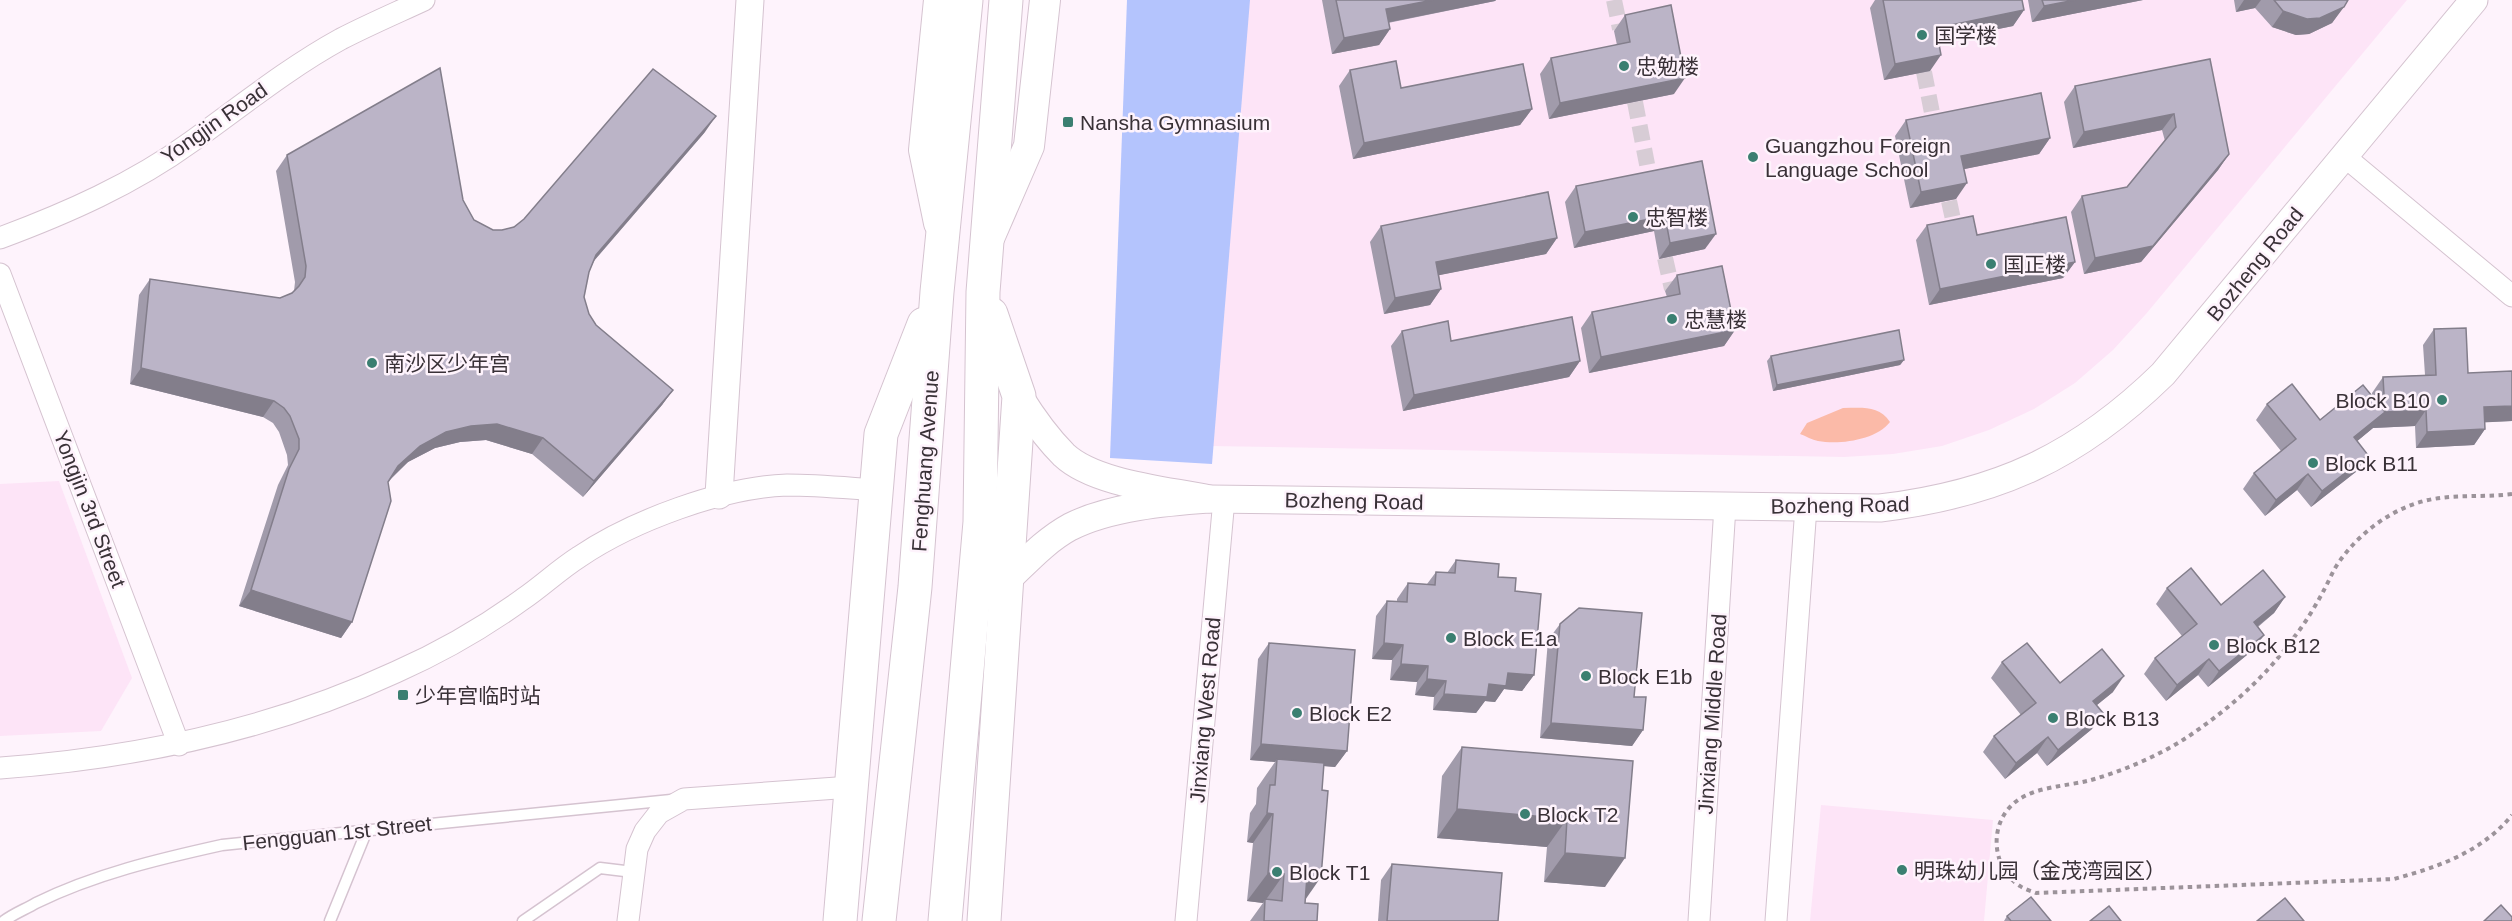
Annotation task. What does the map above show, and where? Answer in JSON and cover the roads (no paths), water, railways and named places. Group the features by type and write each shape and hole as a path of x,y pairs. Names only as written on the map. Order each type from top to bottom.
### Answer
{"main road":[{"path":"939,0 924,150 942,239"},
{"name":"Fenghuang Avenue","path":"879,921 915,587 937,292 966,0"},
{"path":"945,921 980,522 983,292 1006,0"},
{"path":"987,244 1029,146 1045,0"},
{"path":"840,921 881,434 937,292"},
{"path":"983,292 1019,396 984,921"}],"street":[{"name":"Yongjin Road","path":"0,238 58,216 126,183 190,143 249,98 340,40 424,0"},
{"path":"719,495 750,0"},
{"name":"Bozheng Road","path":"1217,499 1880,508 1953,496 2021,474 2083,441 2120,413 2163,374 2474,0"},
{"path":"2344,156 2512,296"},
{"name":"Yongjin 3rd Street","path":"0,274 179,745"},
{"path":"1019,396 1040,429 1066,457 1103,478 1217,499"},
{"path":"0,768 104,758 179,745 253,726 316,705 397,672 465,638 522,600 580,556 623,532 719,495 786,485 877,490"},
{"path":"1007,580 1048,542 1071,527 1112,513 1159,503 1217,499"},
{"name":"Jinxiang West Road","path":"1186,921 1217,499"},
{"name":"Jinxiang Middle Road","path":"1699,921 1725,506"},
{"path":"1776,921 1806,507"},
{"path":"628,921 637,849 645,831 658,813 684,799 851,787"}],"lane":[{"name":"Fengguan 1st Street","path":"6,920 48,898 97,878 161,858 222,845 684,799"},
{"path":"330,921 367,830"},
{"path":"523,921 600,868 633,872"}],"water":[{"path":"1127,0 1250,0 1212,464 1110,458"}],"tunnel":[{"path":"1614,0 1620,29"},
{"path":"1924,72 1935,128"},
{"path":"1635,102 1651,185"},
{"path":"1949,201 1956,233"},
{"path":"1665,258 1672,289"}],"place":[{"name":"国学楼","path":"1922,35"},
{"name":"忠勉楼","path":"1624,66"},
{"name":"Nansha Gymnasium","path":"1068,122"},
{"name":"Guangzhou Foreign Language School","path":"1753,157"},
{"name":"忠智楼","path":"1633,217"},
{"name":"国正楼","path":"1991,264"},
{"name":"忠慧楼","path":"1672,319"},
{"name":"南沙区少年宫","path":"372,363"},
{"name":"Block B10","path":"2442,400"},
{"name":"Block B11","path":"2313,463"},
{"name":"Block E1a","path":"1451,638"},
{"name":"Block B12","path":"2214,645"},
{"name":"Block E1b","path":"1586,676"},
{"name":"少年宫临时站","path":"403,695"},
{"name":"Block E2","path":"1297,713"},
{"name":"Block B13","path":"2053,718"},
{"name":"Block T2","path":"1525,814"},
{"name":"明珠幼儿园（金茂湾园区）","path":"1902,870"},
{"name":"Block T1","path":"1277,872"}]}
